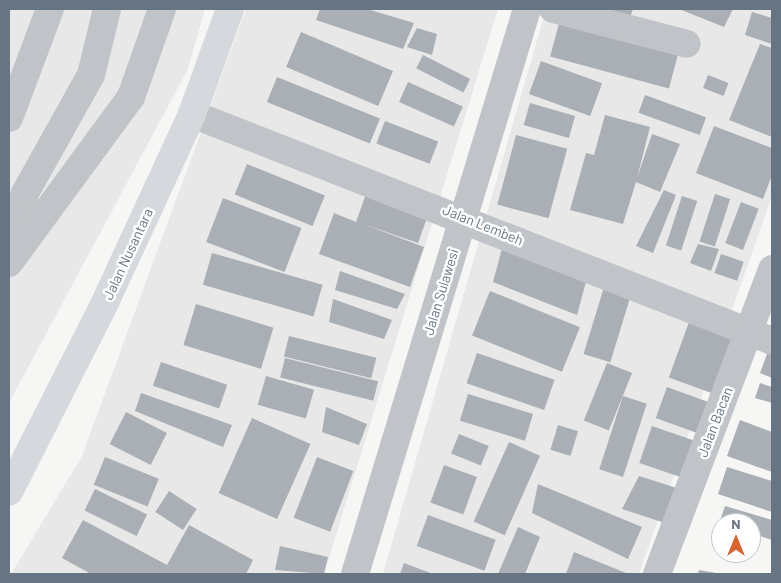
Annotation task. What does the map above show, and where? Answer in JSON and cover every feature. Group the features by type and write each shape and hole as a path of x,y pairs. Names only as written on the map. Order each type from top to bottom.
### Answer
{"highway":[{"name":"Jalan Nusantara","path":"9,492 102,309 192,114 230,9"}],"street":[{"path":"9,118 50,9"},
{"path":"9,246 25,193 91,74 107,9"},
{"path":"9,263 131,97 162,9"},
{"name":"Jalan Sulawesi","path":"354,574 527,9"},
{"path":"553,9 687,44"},
{"name":"Jalan Lembeh","path":"192,114 463,217 760,336"},
{"name":"Jalan Bacan","path":"657,574 760,336 772,269"}],"shaded area":[{"path":"9,9 205,9 188,69 9,403"},
{"path":"246,9 498,9 324,574 11,574 82,456"},
{"path":"546,9 772,9 772,196 639,574 383,574"}],"building":[{"path":"320,9 367,9 414,23 403,49 316,20"},
{"path":"605,9 633,9 630,17"},
{"path":"679,9 733,9 724,27"},
{"path":"752,12 772,18 772,44 745,35"},
{"path":"561,16 680,48 669,88 550,57"},
{"path":"417,28 437,34 432,55 407,47"},
{"path":"301,32 393,71 378,106 286,67"},
{"path":"760,44 772,48 772,137 729,120"},
{"path":"423,55 470,79 463,92 416,68"},
{"path":"541,61 602,83 590,116 529,94"},
{"path":"708,75 729,83 724,96 703,88"},
{"path":"277,77 380,119 370,144 267,102"},
{"path":"408,82 463,106 454,127 399,102"},
{"path":"645,95 706,117 700,135 639,113"},
{"path":"530,103 575,116 569,138 524,125"},
{"path":"605,115 650,127 637,178 652,134 680,144 660,192 636,182 623,224 570,210 586,153 594,155"},
{"path":"385,121 438,141 430,164 376,143"},
{"path":"714,126 772,148 772,175 763,199 696,173"},
{"path":"516,135 567,149 549,218 497,205"},
{"path":"247,164 325,195 313,226 235,195"},
{"path":"664,190 676,195 653,253 636,246"},
{"path":"366,194 428,215 418,243 363,224 424,247 410,287 319,254 334,213 356,222"},
{"path":"715,194 730,199 715,246 700,242"},
{"path":"682,196 697,201 681,250 666,245"},
{"path":"223,198 301,228 285,272 206,242"},
{"path":"741,202 759,209 743,250 725,243"},
{"path":"504,241 589,271 577,315 493,282"},
{"path":"698,244 719,249 711,271 690,263"},
{"path":"212,253 323,285 313,316 203,285"},
{"path":"721,254 744,262 737,281 714,273"},
{"path":"340,271 405,294 397,309 335,290"},
{"path":"604,287 631,295 610,362 584,354"},
{"path":"490,291 580,327 562,372 472,336"},
{"path":"333,299 392,320 384,339 329,322"},
{"path":"196,304 273,328 261,369 183,345"},
{"path":"689,322 737,339 717,395 669,377"},
{"path":"289,336 376,358 371,378 284,356"},
{"path":"770,346 772,347 772,378 760,373"},
{"path":"477,353 555,380 544,410 467,383"},
{"path":"285,358 378,381 373,401 280,377"},
{"path":"161,362 227,385 219,408 153,386"},
{"path":"607,363 632,373 609,431 584,420"},
{"path":"266,376 314,390 306,419 258,405"},
{"path":"760,383 772,387 772,403 755,398"},
{"path":"667,387 716,405 705,436 656,418"},
{"path":"141,393 232,425 223,447 135,411"},
{"path":"468,394 533,414 525,441 460,421"},
{"path":"623,396 647,404 623,477 599,469"},
{"path":"326,407 367,424 359,445 322,432"},
{"path":"126,412 167,433 151,465 110,444"},
{"path":"252,418 310,444 277,519 219,493"},
{"path":"740,420 772,432 772,472 727,456"},
{"path":"558,425 578,431 570,456 550,450"},
{"path":"652,426 698,442 686,479 639,463"},
{"path":"459,434 489,446 481,465 451,453"},
{"path":"509,442 540,456 505,535 474,521"},
{"path":"105,457 159,479 148,507 94,485"},
{"path":"317,457 353,471 330,532 294,518"},
{"path":"444,465 477,477 463,515 430,503"},
{"path":"727,467 772,481 772,512 718,494"},
{"path":"639,476 680,489 665,523 622,509"},
{"path":"538,484 642,527 628,559 532,513"},
{"path":"95,489 147,514 137,536 84,511"},
{"path":"169,491 197,509 183,530 155,512"},
{"path":"725,506 748,513 723,513"},
{"path":"428,515 496,540 484,571 417,546"},
{"path":"761,517 772,520 772,540 761,536"},
{"path":"83,520 167,565 189,525 253,560 246,574 91,574 62,558"},
{"path":"518,527 540,537 525,574 498,574"},
{"path":"280,546 328,557 324,574 275,570"},
{"path":"574,552 626,573 626,574 566,574"},
{"path":"404,563 433,574 400,574"},
{"path":"699,570 716,573 716,574 698,574"}]}
